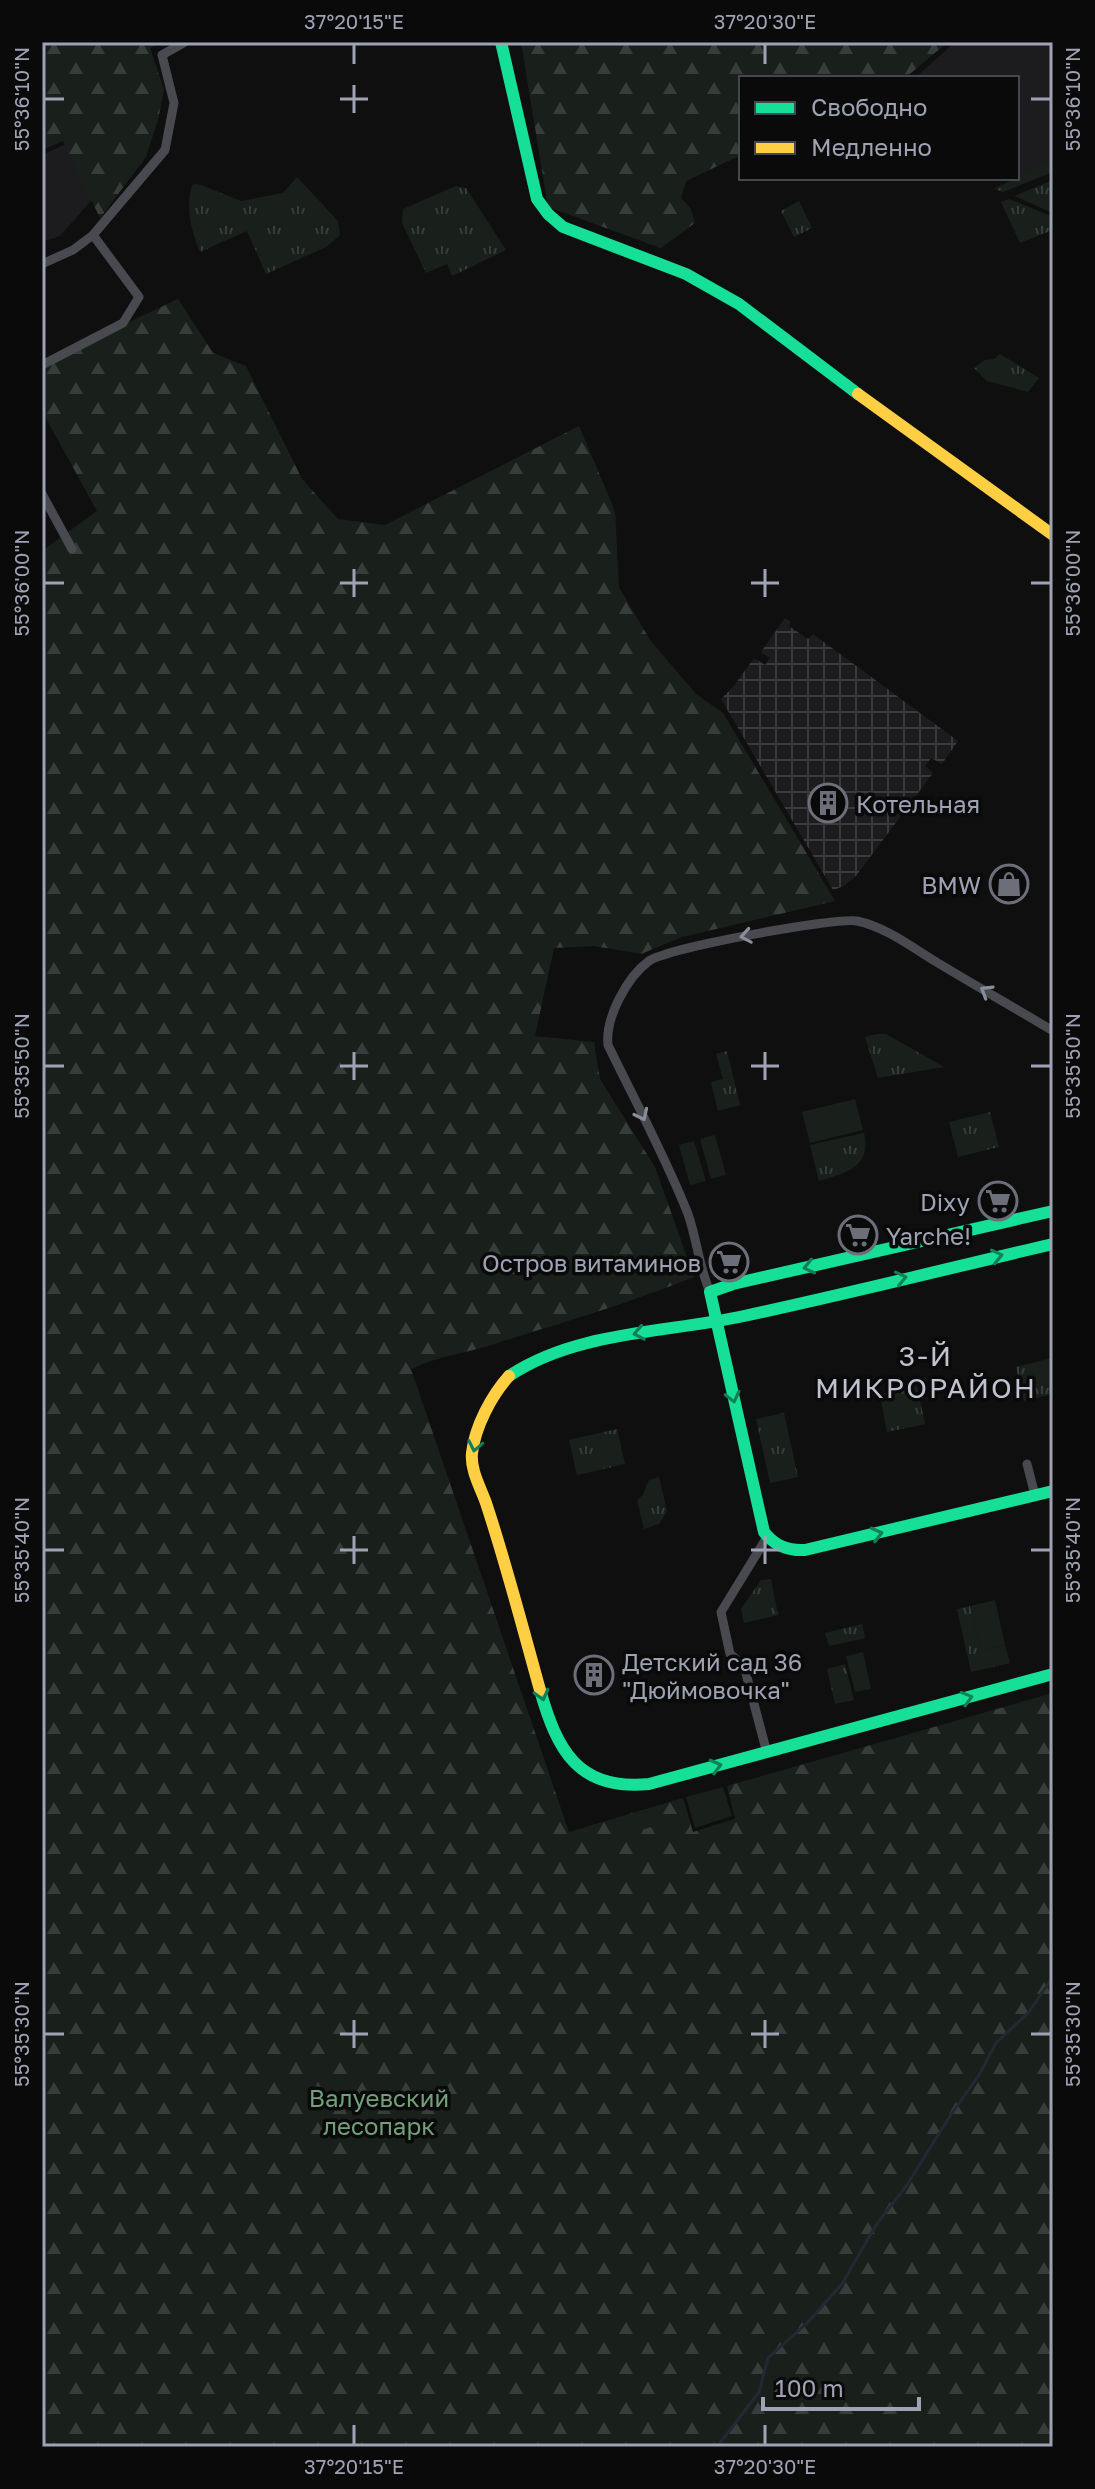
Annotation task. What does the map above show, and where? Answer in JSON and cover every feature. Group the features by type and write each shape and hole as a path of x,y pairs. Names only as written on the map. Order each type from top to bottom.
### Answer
{"street":[{"path":"42,264 73,250 93,235 165,150 174,103 162,55 185,42"},
{"path":"501,42 537,199 548,214 563,227 686,274 739,304 843,384 1053,535"},
{"path":"42,365 123,323 137,304 139,297 93,235"},
{"path":"42,494 72,549"},
{"path":"1053,1031 891,935 858,921 830,922 715,942 676,950 648,961 624,993 608,1028 608,1045 670,1168 694,1231 767,1537 783,1548 805,1550 1053,1491"},
{"path":"710,1292 733,1284 1053,1211"},
{"path":"1053,1244 716,1321 589,1344 529,1363 508,1377 486,1405 474,1442 472,1464 559,1748 580,1768 616,1785 649,1784 1053,1674"},
{"path":"1027,1464 1035,1495"},
{"path":"767,1537 721,1612 730,1654 744,1666 767,1753"}],"shaded area":[{"path":"955,42 1053,42 1053,160 1019,177 1019,76 917,76"},
{"path":"68,143 97,194 60,236 42,242 42,155"},
{"path":"785,618 791,622 789,626 808,639 813,634 958,741 942,764 931,758 925,766 933,773 856,876 833,890 721,699 754,658 765,665 770,658 761,652"}],"green space":[{"path":"42,42 161,42 150,48 164,90 146,157 100,218 63,141 42,150"},
{"path":"521,42 948,42 907,76 739,76 739,156 686,181 681,198 691,209 695,223 661,248 548,207"},
{"path":"1053,160 1053,172 1003,192 994,189 1019,180 1019,177"},
{"path":"297,177 338,221 340,235 326,247 266,274 247,231 200,252 189,210 193,184 241,201 283,193"},
{"path":"1053,180 1053,213 1014,196"},
{"path":"456,186 466,188 506,250 452,276 447,264 426,273 402,223 403,209"},
{"path":"1009,199 1053,217 1053,230 1020,243 1001,202"},
{"path":"799,201 812,228 794,237 781,211"},
{"name":"Валуевский лесопарк","path":"178,299 213,353 246,366 302,479 338,519 385,525 579,426 615,511 619,587 650,640 696,694 723,713 835,901 682,937 641,954 594,946 554,948 535,1036 594,1042 600,1079 655,1167 694,1277 592,1313 411,1369 569,1832 683,1798 693,1832 735,1819 727,1786 1053,1693 1053,2447 42,2447 42,551 97,511 42,411 42,363"},
{"path":"1000,354 1039,378 1028,392 987,381 974,368"},
{"path":"886,1034 944,1067 878,1078 865,1037"},
{"path":"727,1051 740,1105 718,1111 711,1082 723,1079 716,1054"},
{"path":"855,1099 863,1130 810,1143 802,1112"},
{"path":"990,1112 999,1147 958,1157 949,1122"},
{"path":"864,1133 864,1154 855,1167 819,1181 810,1145"},
{"path":"715,1135 726,1175 711,1179 700,1139"},
{"path":"694,1141 706,1181 690,1185 679,1145"},
{"path":"1052,1358 1053,1394 1024,1401 1016,1367"},
{"path":"917,1386 925,1424 887,1432 880,1394"},
{"path":"784,1413 798,1477 770,1483 756,1419"},
{"path":"617,1429 625,1464 577,1475 569,1440"},
{"path":"659,1477 667,1511 659,1524 644,1529 637,1500 643,1495 649,1480"},
{"path":"771,1579 778,1615 744,1623 741,1609 761,1580"},
{"path":"995,1600 1005,1645 981,1650 970,1606"},
{"path":"970,1606 981,1650 1005,1645 1010,1663 971,1672 957,1609"},
{"path":"862,1624 865,1638 829,1646 825,1633"},
{"path":"863,1652 871,1689 855,1692 846,1656"},
{"path":"845,1664 854,1700 835,1704 827,1669"},
{"path":"723,1787 732,1816 695,1828 686,1797"},
{"path":"649,1810 654,1826 629,1834 623,1818"}],"waterway":[{"path":"717,2447 759,2392 768,2358 808,2322 842,2284 876,2225 907,2185 979,2075 996,2043 1028,2013 1053,1977"}],"traffic: fast":[{"path":"501,42 537,199 548,214 563,227 686,274 739,304 858,394"},
{"path":"1053,1211 733,1284 710,1292 764,1532 777,1544 793,1550 805,1550 1053,1491"},
{"path":"509,1376 535,1361 592,1342 744,1316 1053,1244"},
{"path":"540,1690 554,1731 574,1762 604,1781 649,1784 1053,1674"}],"traffic: slow":[{"path":"858,394 1053,535"},
{"path":"509,1376 480,1422 472,1460 540,1690"}],"place":[{"name":"Котельная","path":"828,803"},
{"name":"BMW","path":"1009,884"},
{"name":"Dixy","path":"998,1201"},
{"name":"Yarche!","path":"858,1235"},
{"name":"Остров витаминов","path":"729,1262"},
{"name":"Детский сад 36 \"Дюймовочка\"","path":"594,1675"}],"district":[{"name":"3-Й МИКРОРАЙОН","path":"926,1371"}]}
